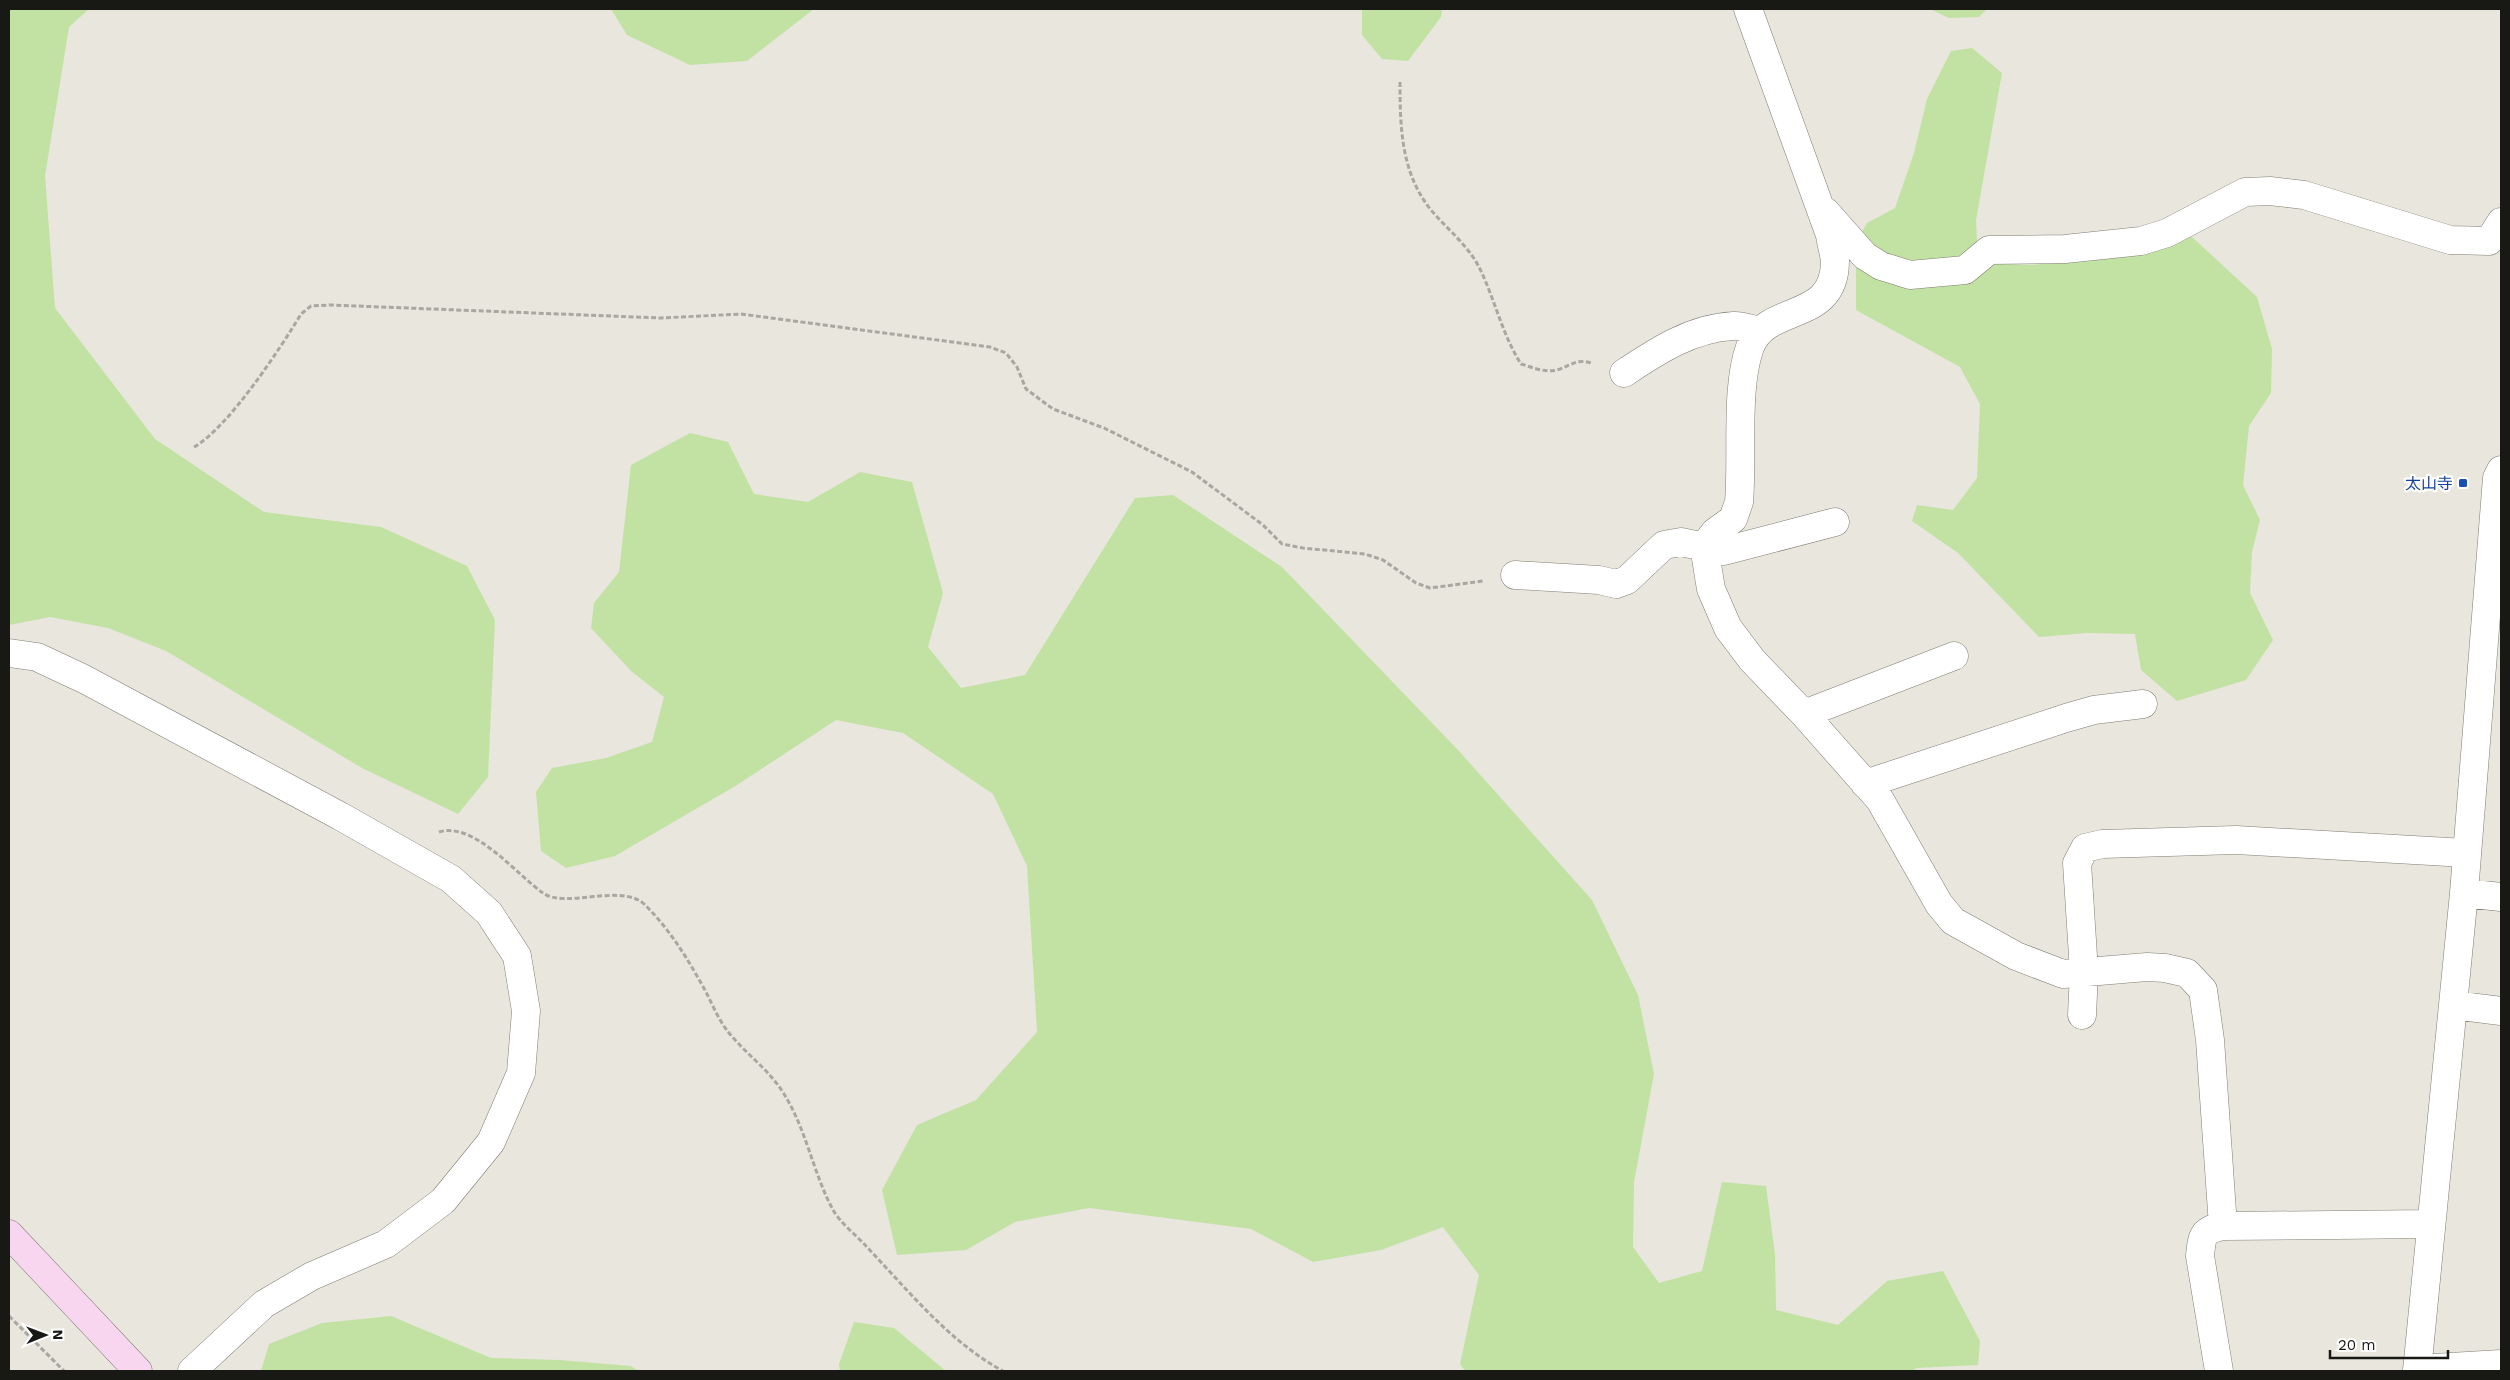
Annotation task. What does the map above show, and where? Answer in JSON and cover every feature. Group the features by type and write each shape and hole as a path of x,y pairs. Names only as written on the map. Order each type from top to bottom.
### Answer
{"main road":[{"path":"9,1234 138,1371"}],"street":[{"path":"1748,9 1830,235 1835,261 1832,280 1824,297 1806,310 1771,322 1759,331 1750,346 1743,380 1739,502 1733,519 1715,532 1704,546 1711,589 1728,628 1752,660 1804,714 1880,800 1938,904 1953,921 2016,956 2063,974 2165,968 2188,973 2203,990 2210,1040 2223,1226"},
{"path":"1819,204 1865,256 1881,266 1910,275 1965,270 1989,250 2065,250 2141,240 2167,233 2245,192 2270,191 2304,196 2450,240 2488,241 2501,222"},
{"path":"1624,373 1661,348 1705,330 1734,326 1759,331"},
{"path":"2500,475 2466,852 2464,893 2417,1370 2501,1364"},
{"path":"1515,575 1599,580 1616,584 1627,580 1664,545 1681,542 1724,551 1835,522"},
{"path":"9,653 37,658 84,679 340,816 451,878 489,913 517,956 526,1011 521,1072 491,1142 443,1201 386,1244 312,1276 264,1304 192,1371"},
{"path":"1804,714 1954,656"},
{"path":"1865,784 2075,715 2094,710 2142,704"},
{"path":"2082,1015 2084,972 2077,863 2085,848 2102,844 2236,840 2466,852"},
{"path":"2464,893 2501,896"},
{"path":"2453,1005 2501,1011"},
{"path":"2219,1371 2200,1256 2202,1237 2209,1229 2223,1226 2431,1224"}],"path":[{"path":"1400,82 1400,130 1410,170 1430,208 1465,248 1479,268 1502,330 1520,364 1538,370 1555,370 1582,360 1616,374 1624,373"},
{"path":"194,447 209,439 236,406 301,314 311,306 332,305 661,318 741,314 990,347 1006,353 1017,367 1026,389 1053,409 1104,428 1192,472 1263,525 1282,544 1365,554 1383,560 1416,583 1430,588 1463,585 1515,575"},
{"path":"403,851 423,837 443,831 463,833 486,846 545,895 560,897 626,896 642,902 670,934 693,970 725,1028 784,1092 798,1123 817,1177 834,1212 932,1315 985,1361 1002,1371"},
{"path":"9,1316 64,1371"}],"green space":[{"path":"9,9 89,9 69,27 45,176 55,308 155,439 264,512 381,527 467,566 495,620 488,777 458,814 362,768 166,651 108,628 50,617 9,625"},
{"path":"611,9 814,9 747,61 690,65 627,35"},
{"path":"1362,9 1442,9 1441,17 1408,61 1382,59 1362,35"},
{"path":"1930,9 1987,9 1979,17 1949,18"},
{"path":"1972,48 2002,73 1976,220 1978,263 2029,265 2093,261 2132,238 2192,237 2257,297 2272,349 2271,393 2249,426 2243,485 2260,520 2252,552 2250,593 2273,640 2246,680 2177,701 2141,670 2135,634 2087,633 2039,637 1958,553 1912,521 1917,505 1953,510 1977,478 1980,404 1960,367 1856,310 1856,243 1867,223 1895,208 1914,153 1927,99 1951,51"},
{"path":"690,433 728,442 754,494 808,502 860,472 912,482 943,593 928,647 961,688 1025,675 1135,498 1173,495 1282,567 1458,750 1592,900 1638,995 1654,1074 1634,1182 1633,1247 1659,1283 1702,1271 1722,1182 1766,1186 1775,1254 1776,1310 1838,1325 1887,1281 1943,1271 1980,1341 1978,1365 1916,1368 1913,1371 1465,1371 1460,1364 1479,1275 1443,1227 1381,1250 1313,1262 1251,1229 1089,1208 1015,1222 966,1250 897,1255 882,1190 917,1125 976,1100 1037,1032 1027,866 993,794 903,733 836,720 737,785 615,856 566,868 541,851 536,792 552,768 606,758 652,742 664,697 631,671 591,628 594,603 619,572 631,465"},
{"path":"391,1316 491,1358 559,1360 631,1366 638,1371 261,1371 269,1344 322,1323"},
{"path":"854,1322 894,1328 946,1371 840,1371 839,1364"}],"place":[{"name":"太山寺","path":"2463,483"}]}
